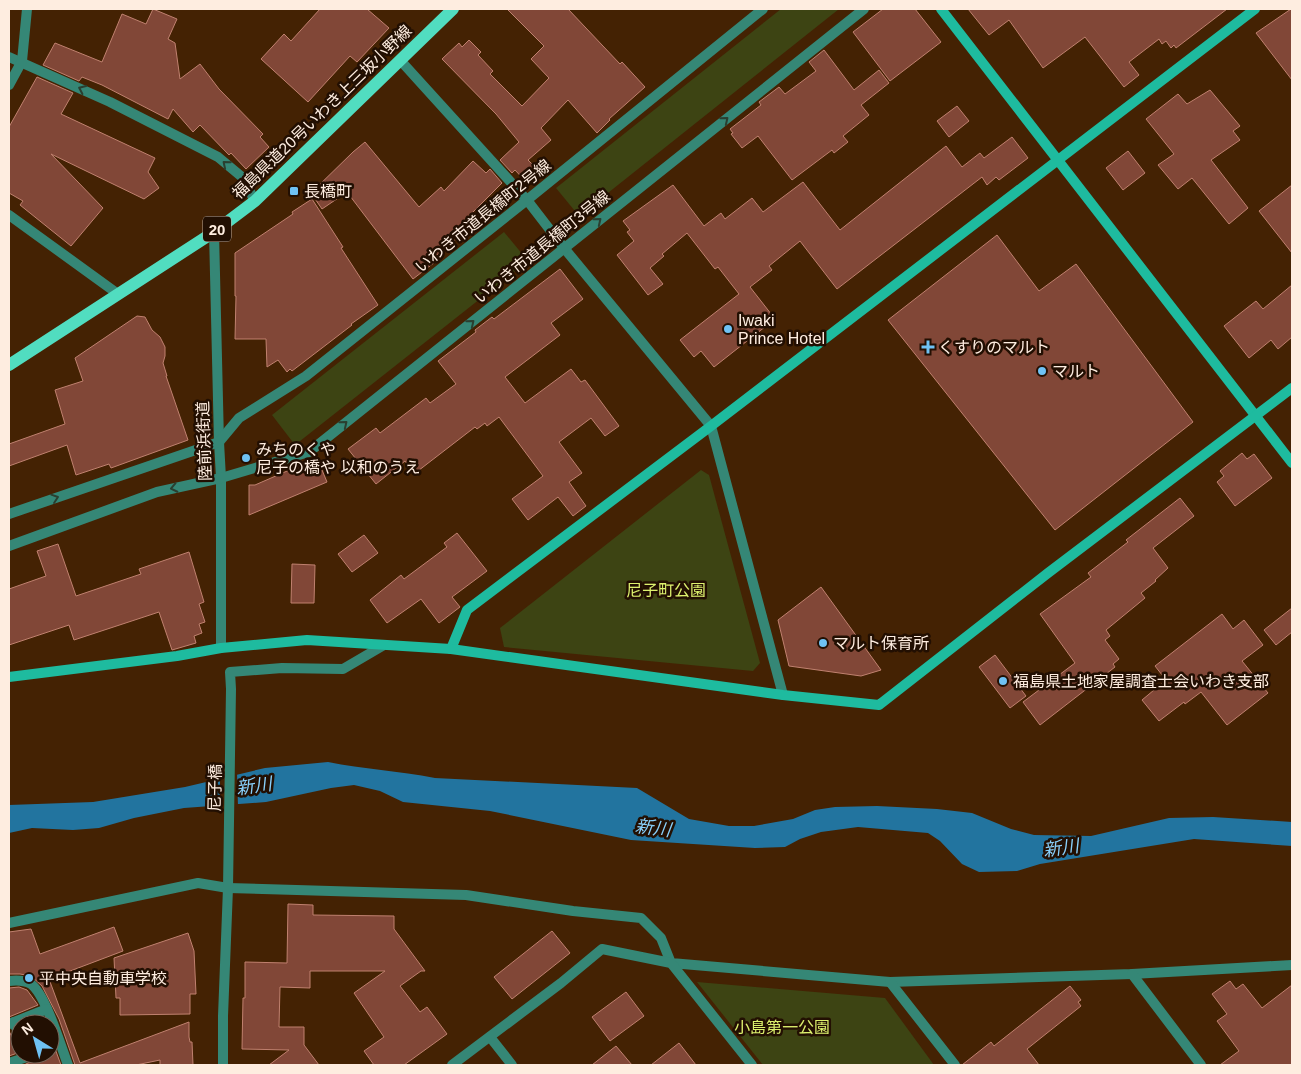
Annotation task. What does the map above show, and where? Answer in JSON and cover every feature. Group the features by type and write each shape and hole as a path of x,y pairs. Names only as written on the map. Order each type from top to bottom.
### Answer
{"main road":[{"name":"福島県道20号いわき上三坂小野線","path":"9,365 214,232 255,201 453,9"}],"street":[{"path":"9,85 22,61 27,9"},
{"name":"いわき市道長橋町2号線","path":"219,442 239,418 306,376 763,9"},
{"name":"いわき市道長橋町3号線","path":"9,546 157,492 221,478 309,452 864,9"},
{"path":"940,9 1058,159 1292,464"},
{"path":"451,649 467,610 711,426 1255,9"},
{"path":"9,57 22,61 110,102 218,157 242,177 255,201"},
{"path":"400,60 527,200 564,248 711,426 783,695"},
{"path":"9,215 118,294"},
{"name":"陸前浜街道","path":"214,232 221,478 221,648"},
{"path":"9,677 167,657 221,648 307,640 451,649 783,695 879,705 1048,573 1292,388"},
{"path":"9,514 219,442"},
{"name":"尼子橋","path":"223,1065 228,888 230,672 282,668 343,669 384,645"},
{"path":"9,923 198,883 228,888 466,895 573,911 641,918 661,938 671,963 752,1065"},
{"path":"452,1065 602,949 671,963 890,982 1132,974 1292,965"},
{"path":"1132,974 1202,1065"},
{"path":"9,981 18,979 31,984 47,1009 68,1065"},
{"path":"890,982 955,1065"},
{"path":"34,1014 47,1009"},
{"path":"490,1037 512,1065"}],"green space":[{"path":"781,9 839,9 579,216 556,188"},
{"path":"504,232 528,261 295,445 272,415"},
{"name":"尼子町公園","path":"701,470 709,475 760,663 753,671 504,647 500,628"},
{"name":"小島第一公園","path":"697,982 885,998 934,1065 763,1065"}],"water":[{"name":"新川","path":"328,762 435,778 637,788 689,819 729,826 754,826 793,819 815,810 835,807 877,806 972,813 1011,829 1034,835 1091,836 1169,818 1213,817 1292,822 1292,846 1194,839 1040,864 1017,871 979,872 962,864 940,841 928,833 858,827 821,832 800,839 785,847 755,848 631,840 490,811 403,802 380,791 354,785 266,802 184,808 134,818 99,828 73,830 32,828 9,833 9,805 93,802 185,787 265,768"}],"pier":[{"path":"237,772 238,807 220,808 220,776"}],"building":[{"path":"153,9 177,19 168,39 175,43 180,79 200,64 219,89 263,134 260,137 269,147 246,169 231,153 229,155 200,125 193,132 173,109 168,119 102,85 82,77 79,81 43,65 55,43 102,62 122,14 146,24"},
{"path":"320,9 367,9 389,28 357,62 350,56 308,102 261,59 284,34 291,41"},
{"path":"507,9 568,9 620,64 622,62 645,87 609,119 597,133 568,100 541,128 551,140 528,160 541,173 529,185 515,170 512,173 500,160 519,142 496,114 442,59 459,43 462,47 469,40 481,52 478,55 493,71 490,74 522,106 549,78 531,59 544,46"},
{"path":"883,9 915,9 941,42 890,81 853,32"},
{"path":"968,9 1227,9 1176,48 1174,45 1171,48 1166,41 1162,44 1159,39 1129,62 1139,75 1124,87 1085,37 1043,68 1009,20 989,35"},
{"path":"1292,9 1292,80 1256,33"},
{"path":"824,50 854,90 879,70 889,83 861,105 869,115 843,136 848,142 834,153 832,150 792,180 758,136 742,148 731,134 733,133 730,129 761,105 759,102 779,87 785,94 816,71 809,62"},
{"path":"37,77 73,93 61,114 155,158 148,172 159,188 144,199 51,154 103,208 71,246 20,205 23,201 9,193 9,127"},
{"path":"1210,90 1240,126 1233,131 1240,140 1211,160 1248,208 1229,224 1192,178 1178,189 1158,165 1174,154 1146,119 1178,94 1187,104"},
{"path":"957,106 969,121 949,137 937,121"},
{"path":"1012,137 1028,158 999,180 996,177 987,185 982,177 837,289 800,241 769,266 772,270 750,287 775,319 714,367 701,351 694,357 680,340 739,294 718,267 715,269 687,233 662,254 664,256 650,268 663,284 648,295 617,255 634,241 627,232 630,230 623,221 673,185 704,226 721,213 725,219 752,198 763,212 803,182 840,230 946,146 962,167 980,153 984,158"},
{"path":"365,142 419,207 441,187 444,191 473,161 486,173 490,169 502,183 450,235 455,241 432,259 435,262 413,279 347,192 322,209 311,193"},
{"path":"1128,151 1145,173 1123,190 1106,168"},
{"path":"1292,185 1292,253 1259,211"},
{"path":"312,199 378,305 292,371 290,369 287,372 278,360 267,367 266,339 235,339 235,253"},
{"name":"マルト","path":"997,235 1039,291 1076,264 1193,422 1055,530 888,320"},
{"path":"560,269 583,299 551,323 560,335 505,377 525,403 571,369 581,382 585,380 619,426 605,436 591,418 559,442 582,473 569,482 586,506 573,516 558,497 528,520 512,499 543,476 499,417 487,426 485,423 477,429 475,427 414,474 405,461 376,484 348,449 376,428 380,433 426,398 430,403 456,384 438,361 476,332 475,330 492,317 494,319"},
{"path":"1292,285 1292,337 1278,349 1271,340 1249,358 1224,326 1256,301 1263,309"},
{"path":"137,316 145,317 165,347 163,363 166,376 188,440 111,468 109,464 76,475 67,445 9,466 9,444 65,424 55,390 83,381 75,358"},
{"path":"1242,453 1247,459 1254,454 1272,478 1235,506 1217,482 1224,476 1220,471"},
{"path":"317,458 327,482 249,515 249,485 255,485"},
{"path":"1180,498 1194,516 1153,548 1168,568 1141,593 1145,598 1106,630 1110,636 1105,640 1119,659 1113,664 1115,667 1040,725 1023,702 1075,663 1040,614 1091,577 1088,573 1128,542 1126,540"},
{"path":"457,533 487,571 452,597 460,607 439,623 421,599 387,623 370,600 401,575 404,579 447,547 444,543"},
{"path":"364,535 378,553 352,572 338,554"},
{"path":"58,544 76,596 141,574 139,569 189,552 204,602 199,604 205,622 199,624 202,633 194,636 196,643 172,650 159,612 74,640 69,625 9,645 9,589 46,576 37,551"},
{"path":"292,564 315,565 314,603 291,603"},
{"name":"マルト保育所","path":"821,587 881,670 861,676 789,666 778,620"},
{"path":"1292,608 1292,632 1276,645 1264,630"},
{"path":"1222,614 1233,629 1244,620 1263,645 1242,661 1268,693 1227,725 1201,692 1159,721 1142,700 1166,680 1155,666"},
{"name":"福島県土地家屋調査士会いわき支部","path":"995,655 1026,696 1010,708 979,667"},
{"path":"288,904 313,905 313,915 394,916 394,929 425,971 421,971 400,986 420,1012 427,1007 447,1034 404,1065 374,1065 364,1051 384,1037 354,993 385,971 310,971 310,988 280,987 279,1027 304,1027 304,1045 319,1065 269,1065 289,1050 242,1049 245,962 287,963"},
{"path":"114,927 123,951 49,979 80,1063 189,1022 193,1065 160,1065 160,1060 136,1065 75,1065 60,1022 60,1014 56,1014 42,986 31,976 9,974 9,932 31,929 40,954"},
{"path":"552,931 570,953 512,999 494,977"},
{"path":"188,933 194,951 196,994 190,994 190,1014 120,1015 120,998 116,998 114,958"},
{"path":"1230,981 1236,989 1243,984 1262,1008 1292,985 1292,1065 1220,1065 1239,1051 1217,1021 1227,1014 1212,994"},
{"path":"1070,986 1081,1000 1078,1002 1081,1006 1027,1049 1039,1065 962,1065 991,1042 994,1046"},
{"path":"19,987 27,990 38,1005 16,1014 10,1014 9,1017 9,988"},
{"path":"626,992 644,1016 610,1041 592,1017"},
{"path":"9,1031 10,1056 9,1056"},
{"path":"679,1043 696,1065 651,1065"},
{"path":"616,1046 632,1065 592,1065"},
{"path":"60,1062 61,1065 24,1065 60,1064"}],"place":[{"name":"長橋町","path":"294,191"},
{"name":"Iwaki Prince Hotel","path":"728,329"},
{"name":"くすりのマルト","path":"928,347"},
{"name":"マルト","path":"1042,371"},
{"name":"みちのくや 尼子の橋や 以和のうえ","path":"246,458"},
{"name":"マルト保育所","path":"823,643"},
{"name":"福島県土地家屋調査士会いわき支部","path":"1003,681"},
{"name":"平中央自動車学校","path":"29,978"}]}
